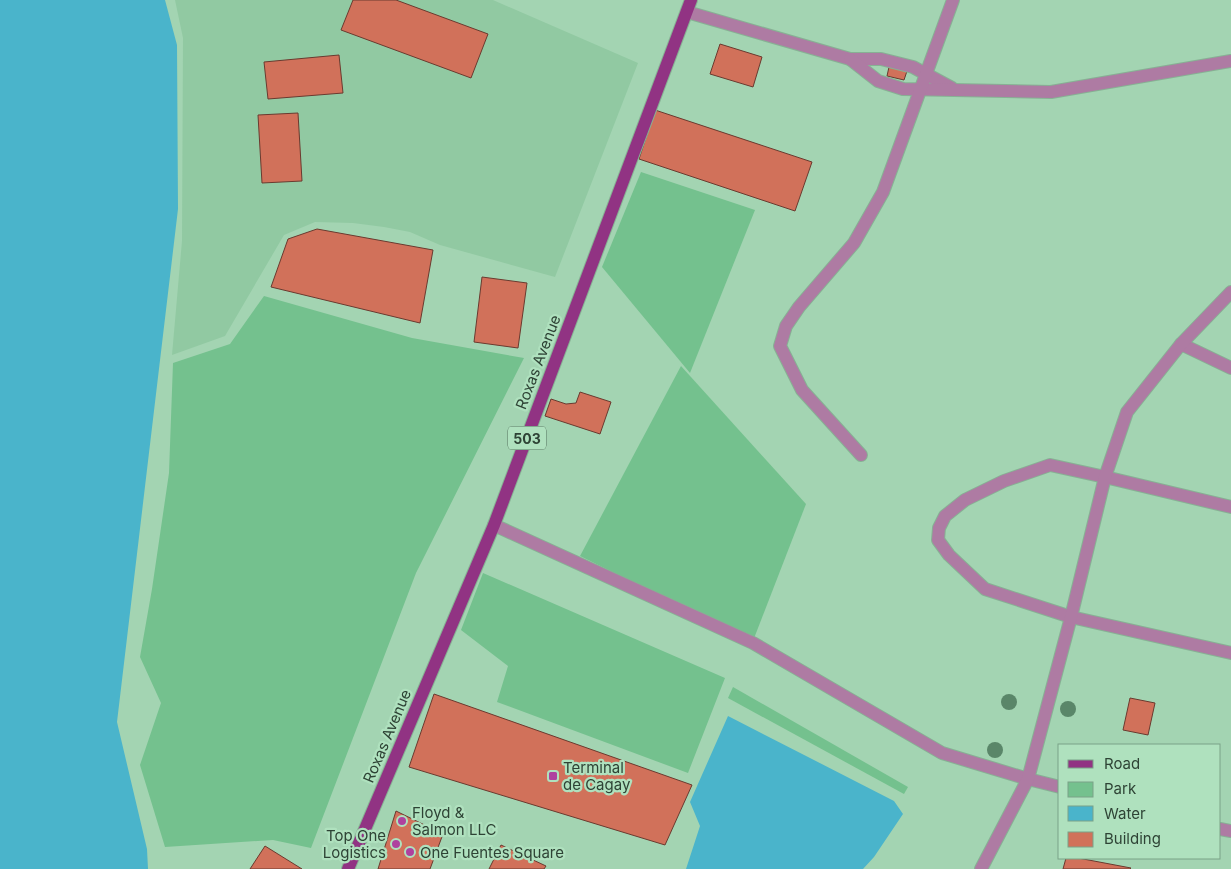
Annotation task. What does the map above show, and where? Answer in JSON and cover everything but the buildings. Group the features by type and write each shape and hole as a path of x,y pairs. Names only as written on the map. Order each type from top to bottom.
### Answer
{"main road":[{"name":"Roxas Avenue","path":"348,869 494,525 689,6"}],"street":[{"path":"861,454 802,390 780,346 786,326 799,307 854,243 883,192 952,0"},
{"path":"689,6 850,59 881,59 913,67 954,90"},
{"path":"850,59 878,80 902,89 1051,92 1231,60"},
{"path":"981,869 1028,779 1071,617 1105,477 1127,412 1181,344 1231,292"},
{"path":"1181,344 1231,368"},
{"path":"1231,507 1050,465 1004,481 965,500 945,516 938,540 949,555 985,588 1071,617 1231,653"},
{"path":"494,525 753,643 942,753 1058,786"}],"shaded area":[{"path":"175,0 493,0 638,63 555,277 440,245 410,232 353,223 315,222 284,235 225,336 172,355 182,241 183,38"}],"green space":[{"path":"641,172 755,210 690,373 602,267"},
{"path":"264,296 412,338 524,358 416,573 311,848 273,840 165,847 140,765 161,703 140,657 169,473 173,363 230,344"},
{"path":"681,366 806,504 753,641 580,556"},
{"path":"483,573 725,678 688,773 497,702 508,666 461,630"},
{"path":"733,687 908,787 904,794 728,698"}],"water":[{"path":"0,0 165,0 177,45 178,209 117,722 147,849 148,869 0,869"},
{"path":"728,716 894,801 903,814 874,857 863,869 686,869 700,826 690,802"}],"place":[{"name":"Terminal de Cagay","path":"553,776"},
{"name":"Floyd & Salmon LLC","path":"402,821"},
{"name":"Top One Logistics","path":"396,844"},
{"name":"One Fuentes Square","path":"410,852"}]}
